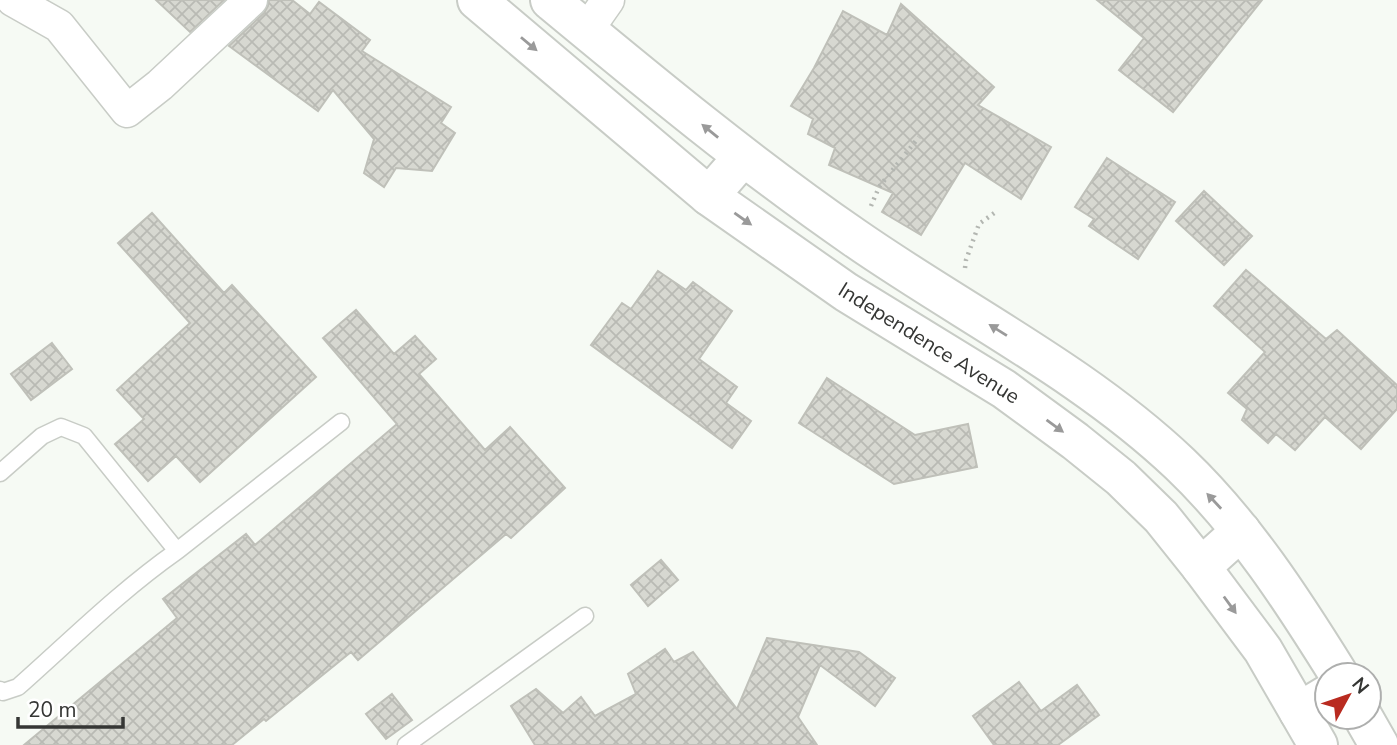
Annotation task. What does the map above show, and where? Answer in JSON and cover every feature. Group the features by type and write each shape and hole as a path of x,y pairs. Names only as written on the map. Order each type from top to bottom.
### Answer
{"main road":[{"name":"Independence Avenue","path":"477,0 709,196 846,292 1004,389 1121,478 1161,517 1263,650 1313,704"},
{"path":"551,0 597,15 743,157 856,238 1033,352 1119,412 1150,438 1181,465 1241,531 1330,661"},
{"path":"709,196 743,157"},
{"path":"1004,389 1033,352"},
{"path":"1201,567 1241,531"}],"street":[{"path":"13,0 59,26 127,111 160,85 251,0"}],"lane":[{"path":"0,690 3,692 18,687 144,576 341,422"},
{"path":"0,472 42,436 61,426 84,436 177,551"},
{"path":"406,745 585,616"}],"path":[{"path":"856,238 879,187 919,137"},
{"path":"949,299 964,276 979,223 997,211"}],"building":[{"path":"156,0 224,0 190,32"},
{"path":"269,0 292,0 310,14 319,2 370,40 362,51 451,107 441,123 455,133 432,171 396,168 384,187 364,173 374,139 333,90 318,111 229,46 264,13"},
{"path":"1097,0 1262,0 1173,112 1119,70 1144,38"},
{"path":"901,4 994,87 978,105 1051,147 1021,199 965,163 921,235 882,212 893,193 829,165 835,148 808,134 813,119 791,106 843,11 887,35"},
{"path":"1107,158 1175,202 1138,259 1089,226 1094,219 1075,207"},
{"path":"1204,191 1252,236 1224,265 1176,221"},
{"path":"152,213 224,293 232,285 316,377 200,482 176,456 148,481 115,444 144,419 117,390 190,323 118,243"},
{"path":"1246,270 1326,339 1337,330 1397,385 1397,409 1361,449 1325,417 1295,450 1276,434 1268,443 1242,420 1247,409 1228,393 1265,352 1214,306"},
{"path":"658,271 686,290 693,282 732,311 699,359 737,387 726,403 751,421 732,448 591,345 622,303 631,309"},
{"path":"356,310 394,354 415,336 436,359 419,374 485,450 510,427 565,488 511,538 506,534 358,660 351,652 232,745 24,745 177,618 163,599 246,534 255,545 397,424 323,338"},
{"path":"52,343 72,369 31,400 11,374"},
{"path":"827,378 915,435 968,424 977,467 894,484 799,423"},
{"path":"661,560 678,580 648,606 631,585"},
{"path":"767,638 859,652 895,678 875,706 820,665 798,717 817,745 535,745 511,706 536,689 563,713 581,697 595,716 636,694 628,674 665,649 674,662 693,652 737,709"},
{"path":"1019,682 1041,711 1077,685 1099,715 1058,745 994,745 973,716"},
{"path":"392,694 412,720 386,739 366,714"}]}
